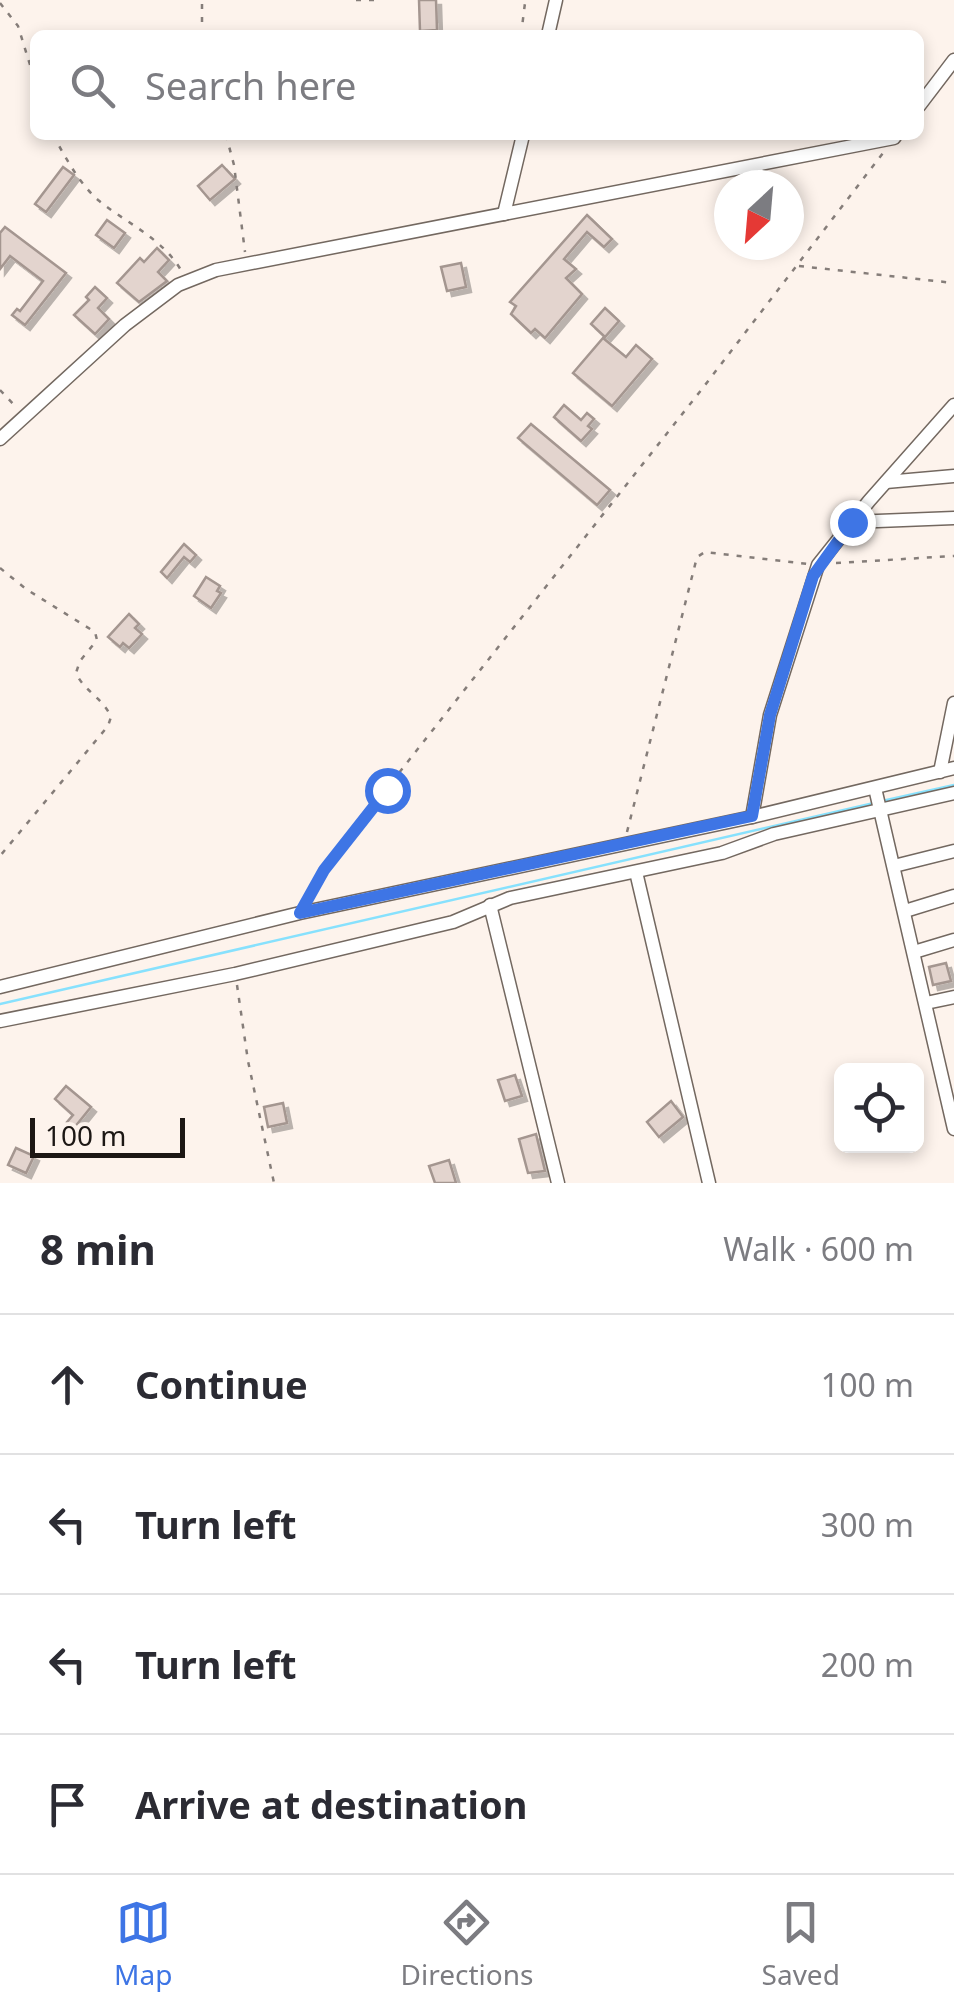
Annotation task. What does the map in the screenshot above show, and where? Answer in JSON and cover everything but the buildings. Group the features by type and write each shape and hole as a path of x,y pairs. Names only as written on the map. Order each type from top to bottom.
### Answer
{"street":[{"path":"549,30 556,0"},
{"path":"924,99 954,60"},
{"path":"504,214 522,140"},
{"path":"0,439 124,325 187,282 216,270 880,140"},
{"path":"752,816 770,715 813,576 852,522 954,405"},
{"path":"886,482 954,476"},
{"path":"852,522 954,518"},
{"path":"0,1020 236,974 453,922 510,898 722,853 947,770 954,703"},
{"path":"0,987 300,913 752,816 954,793"},
{"path":"876,799 954,1128"},
{"path":"894,866 954,851"},
{"path":"636,872 708,1183"},
{"path":"905,911 954,896"},
{"path":"490,906 558,1183"},
{"path":"914,952 954,940"},
{"path":"926,1003 954,997"}],"path":[{"path":"202,0 202,30"},
{"path":"356,0 382,0"},
{"path":"522,0 526,4 522,30"},
{"path":"0,3 18,26 30,65"},
{"path":"56,140 74,173 96,198 172,254 187,282"},
{"path":"227,140 246,264"},
{"path":"300,913 342,844 893,140"},
{"path":"797,266 954,282"},
{"path":"0,390 24,415"},
{"path":"625,843 695,563"},
{"path":"0,568 95,632 97,640 80,660 76,673 81,684 104,703 111,717 108,726 0,856"},
{"path":"236,974 248,1061 274,1183"}],"waterway":[{"path":"882,801 954,785"},
{"path":"0,1004 874,803"}],"route":[{"path":"387,790 342,844 300,913 752,816 770,715 813,576 852,522"}]}
